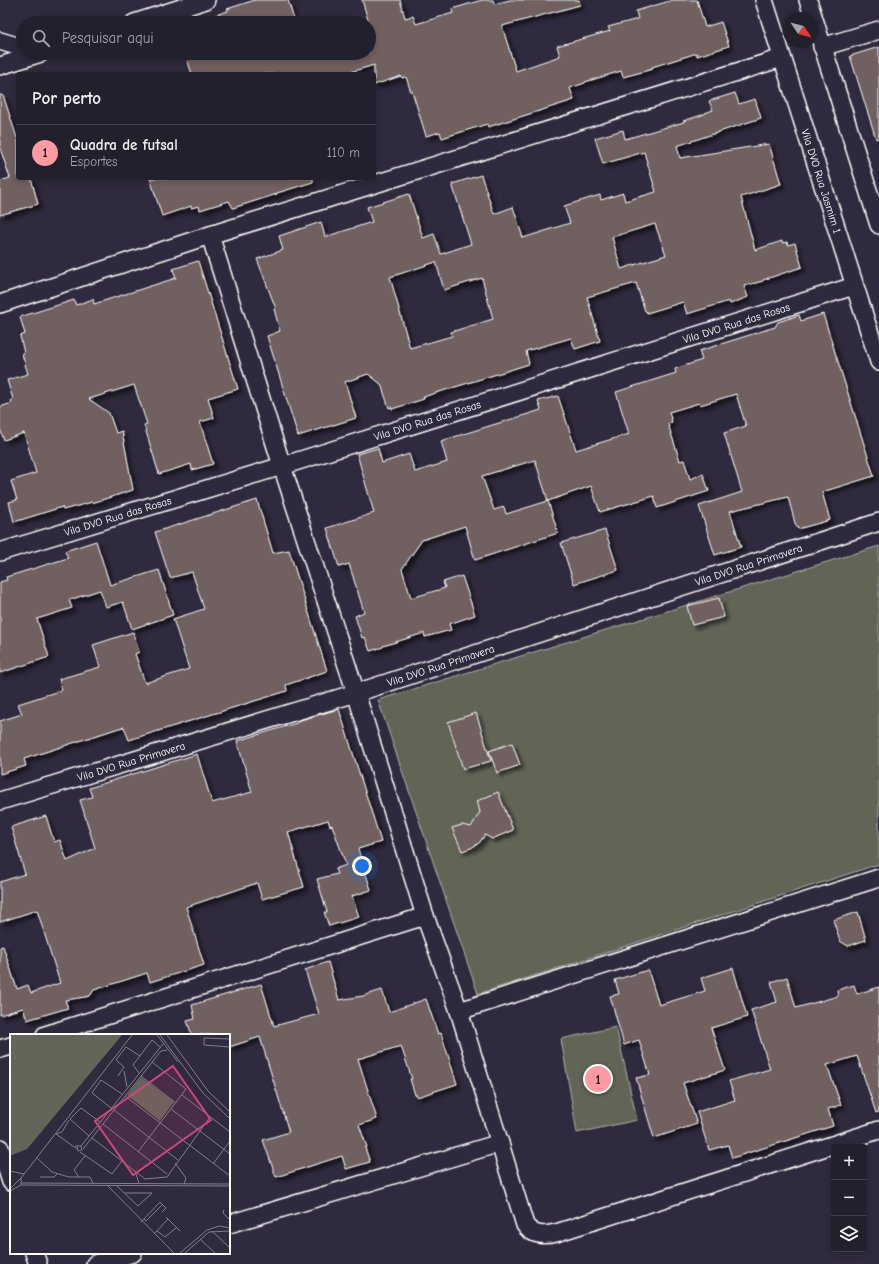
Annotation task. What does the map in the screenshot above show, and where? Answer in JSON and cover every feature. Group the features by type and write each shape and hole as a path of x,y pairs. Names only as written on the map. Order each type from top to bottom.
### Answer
{"street":[{"path":"156,16 206,0"},
{"name":"Vila DVO Rua Jasmim 1","path":"764,0 879,362"},
{"path":"808,0 879,224"},
{"path":"822,47 879,30"},
{"path":"0,41 16,46"},
{"path":"0,304 210,236 782,58"},
{"path":"0,66 19,60"},
{"path":"210,236 282,466 356,693 425,916 459,1011 525,1225 529,1230 536,1234 545,1235 879,1130"},
{"name":"Vila DVO Rua das Rosas","path":"0,552 282,466 854,286"},
{"name":"Vila DVO Rua Primavera","path":"0,801 356,693 879,522"},
{"path":"459,1011 879,878"},
{"path":"48,1034 425,916"},
{"path":"0,1049 10,1046"},
{"path":"230,1224 500,1143"},
{"path":"0,1148 10,1179"},
{"path":"34,1254 38,1264"},
{"path":"95,1264 129,1254"}],"green space":[{"path":"879,546 879,864 478,994 378,700"},
{"path":"616,1027 637,1120 577,1133 561,1039"}],"building":[{"path":"255,0 288,0 293,16 212,16 228,11 227,9"},
{"path":"362,0 400,0 405,18 413,16 416,24 453,13 452,9 482,0 493,0 494,4 510,0 579,0 580,5 502,26 516,71 560,56 557,46 610,31 608,27 638,19 636,11 673,0 697,0 705,27 721,22 729,46 697,56 697,53 652,67 653,69 623,77 621,71 585,82 570,88 574,100 488,127 487,124 442,138 440,132 426,136 406,77 402,78 401,76 376,84 376,72 374,72 374,65 351,72 191,72 187,60 376,60 376,16 367,16"},
{"path":"879,47 879,138 876,139 850,56"},
{"path":"735,93 739,104 755,99 761,118 677,146 680,158 769,144 781,184 741,197 755,250 782,241 782,243 787,242 788,245 795,243 802,267 744,286 748,297 730,304 729,301 687,314 683,302 647,313 636,283 587,297 600,341 575,349 571,338 526,351 529,364 423,397 424,399 392,409 391,407 389,408 381,384 368,374 345,382 356,418 298,436 267,336 280,331 274,309 276,309 257,259 283,250 279,236 321,222 325,237 372,222 367,207 409,194 423,238 434,234 441,254 471,244 452,184 481,175 494,214 513,207 523,238 570,223 564,206 600,195 601,200 623,193 625,201 656,192 644,152 603,164 595,138 623,130 625,139 684,122 683,121 713,110 709,101","holes":["655,224 666,255 621,269 612,237","436,262 444,290 482,278 493,319 451,332 452,336 410,348 390,277"]},
{"path":"0,95 3,95 16,135 16,180 32,180 38,204 0,215 0,181 10,178 0,148"},
{"path":"151,180 313,180 313,182 233,208 229,201 200,210 199,206 191,208 191,206 162,216"},
{"path":"198,261 238,389 208,398 214,418 200,422 213,464 192,470 191,464 159,474 144,425 147,424 134,385 89,399 109,413 116,433 122,431 133,490 92,503 63,510 62,507 14,522 9,502 17,500 11,481 36,473 24,433 4,440 0,429 0,407 12,403 11,400 13,399 7,380 28,374 22,354 24,353 20,336 25,334 20,317 74,300 76,305 93,299 94,304 176,278 173,269"},
{"path":"823,314 874,476 822,492 830,520 798,529 788,497 730,511 741,547 715,555 699,506 742,492 724,433 746,426 736,394 700,405 699,403 669,412 672,422 668,424 680,461 684,460 690,479 703,474 709,491 657,508 654,496 600,512 591,486 548,501 558,533 475,560 465,526 422,540 402,569 411,598 445,588 443,582 462,576 475,615 449,624 451,630 425,637 424,633 370,651 365,637 362,638 355,616 364,612 349,564 339,567 327,528 374,513 357,454 378,448 382,463 409,454 415,472 447,462 441,441 541,410 538,401 558,396 576,450 629,434 616,392 676,373 675,369 702,360 699,351 775,327 778,322 799,315 801,321","holes":["535,460 548,501 506,514 504,507 494,510 482,476"]},
{"path":"257,500 273,553 289,550 327,671 286,685 287,691 129,740 124,727 119,728 24,759 26,766 0,774 0,721 22,714 18,704 62,690 59,679 100,667 93,645 133,632 139,652 135,654 145,683 189,669 173,619 204,609 192,572 170,578 155,532"},
{"path":"605,530 618,570 574,584 561,543"},
{"path":"96,541 110,585 159,570 173,615 132,629 123,602 106,607 100,590 69,600 72,608 37,619 49,657 0,673 0,582 7,580 6,577 68,558 65,551"},
{"path":"719,598 724,617 692,625 687,606"},
{"path":"339,709 381,842 358,849 371,890 352,896 359,917 329,926 324,912 327,912 317,879 337,874 335,869 346,865 332,825 330,826 328,820 288,832 304,887 262,899 257,883 186,907 204,965 150,982 147,973 94,990 90,996 65,1000 68,1008 27,1020 23,1008 0,1015 0,947 3,946 17,989 28,985 31,993 60,983 37,910 0,922 0,882 25,874 11,827 46,816 54,842 60,840 67,861 95,848 80,800 92,797 89,788 197,754 212,803 252,792 237,741"},
{"path":"476,713 491,761 463,769 448,722"},
{"path":"512,743 520,765 497,773 489,751"},
{"path":"498,792 513,830 492,839 485,835 479,843 462,851 452,828 462,825 471,827 480,812 477,801"},
{"path":"858,912 866,940 848,946 840,941 833,920"},
{"path":"328,962 339,1000 363,996 382,990 389,1012 426,999 438,1034 441,1033 457,1084 417,1097 417,1095 415,1095 410,1079 412,1079 401,1046 358,1059 377,1119 359,1125 367,1147 365,1148 370,1162 346,1169 342,1156 276,1177 263,1140 289,1132 260,1037 230,1047 230,1034 192,1034 187,1021 195,1019 192,1005 261,984 274,1026 319,1014 305,970"},
{"path":"733,968 747,1017 711,1028 725,1070 683,1083 697,1124 654,1138 636,1078 650,1075 639,1040 624,1045 610,996 619,994 615,980 648,970 659,1005 705,991 701,978"},
{"path":"787,977 796,1008 838,996 837,990 854,985 857,994 879,987 879,1112 876,1113 857,1056 827,1065 841,1105 828,1109 833,1126 732,1158 728,1145 709,1150 697,1112 735,1100 729,1081 770,1069 751,1010 777,1002 771,982"}],"place":[{"name":"Quadra de futsal","path":"598,1079"}]}
